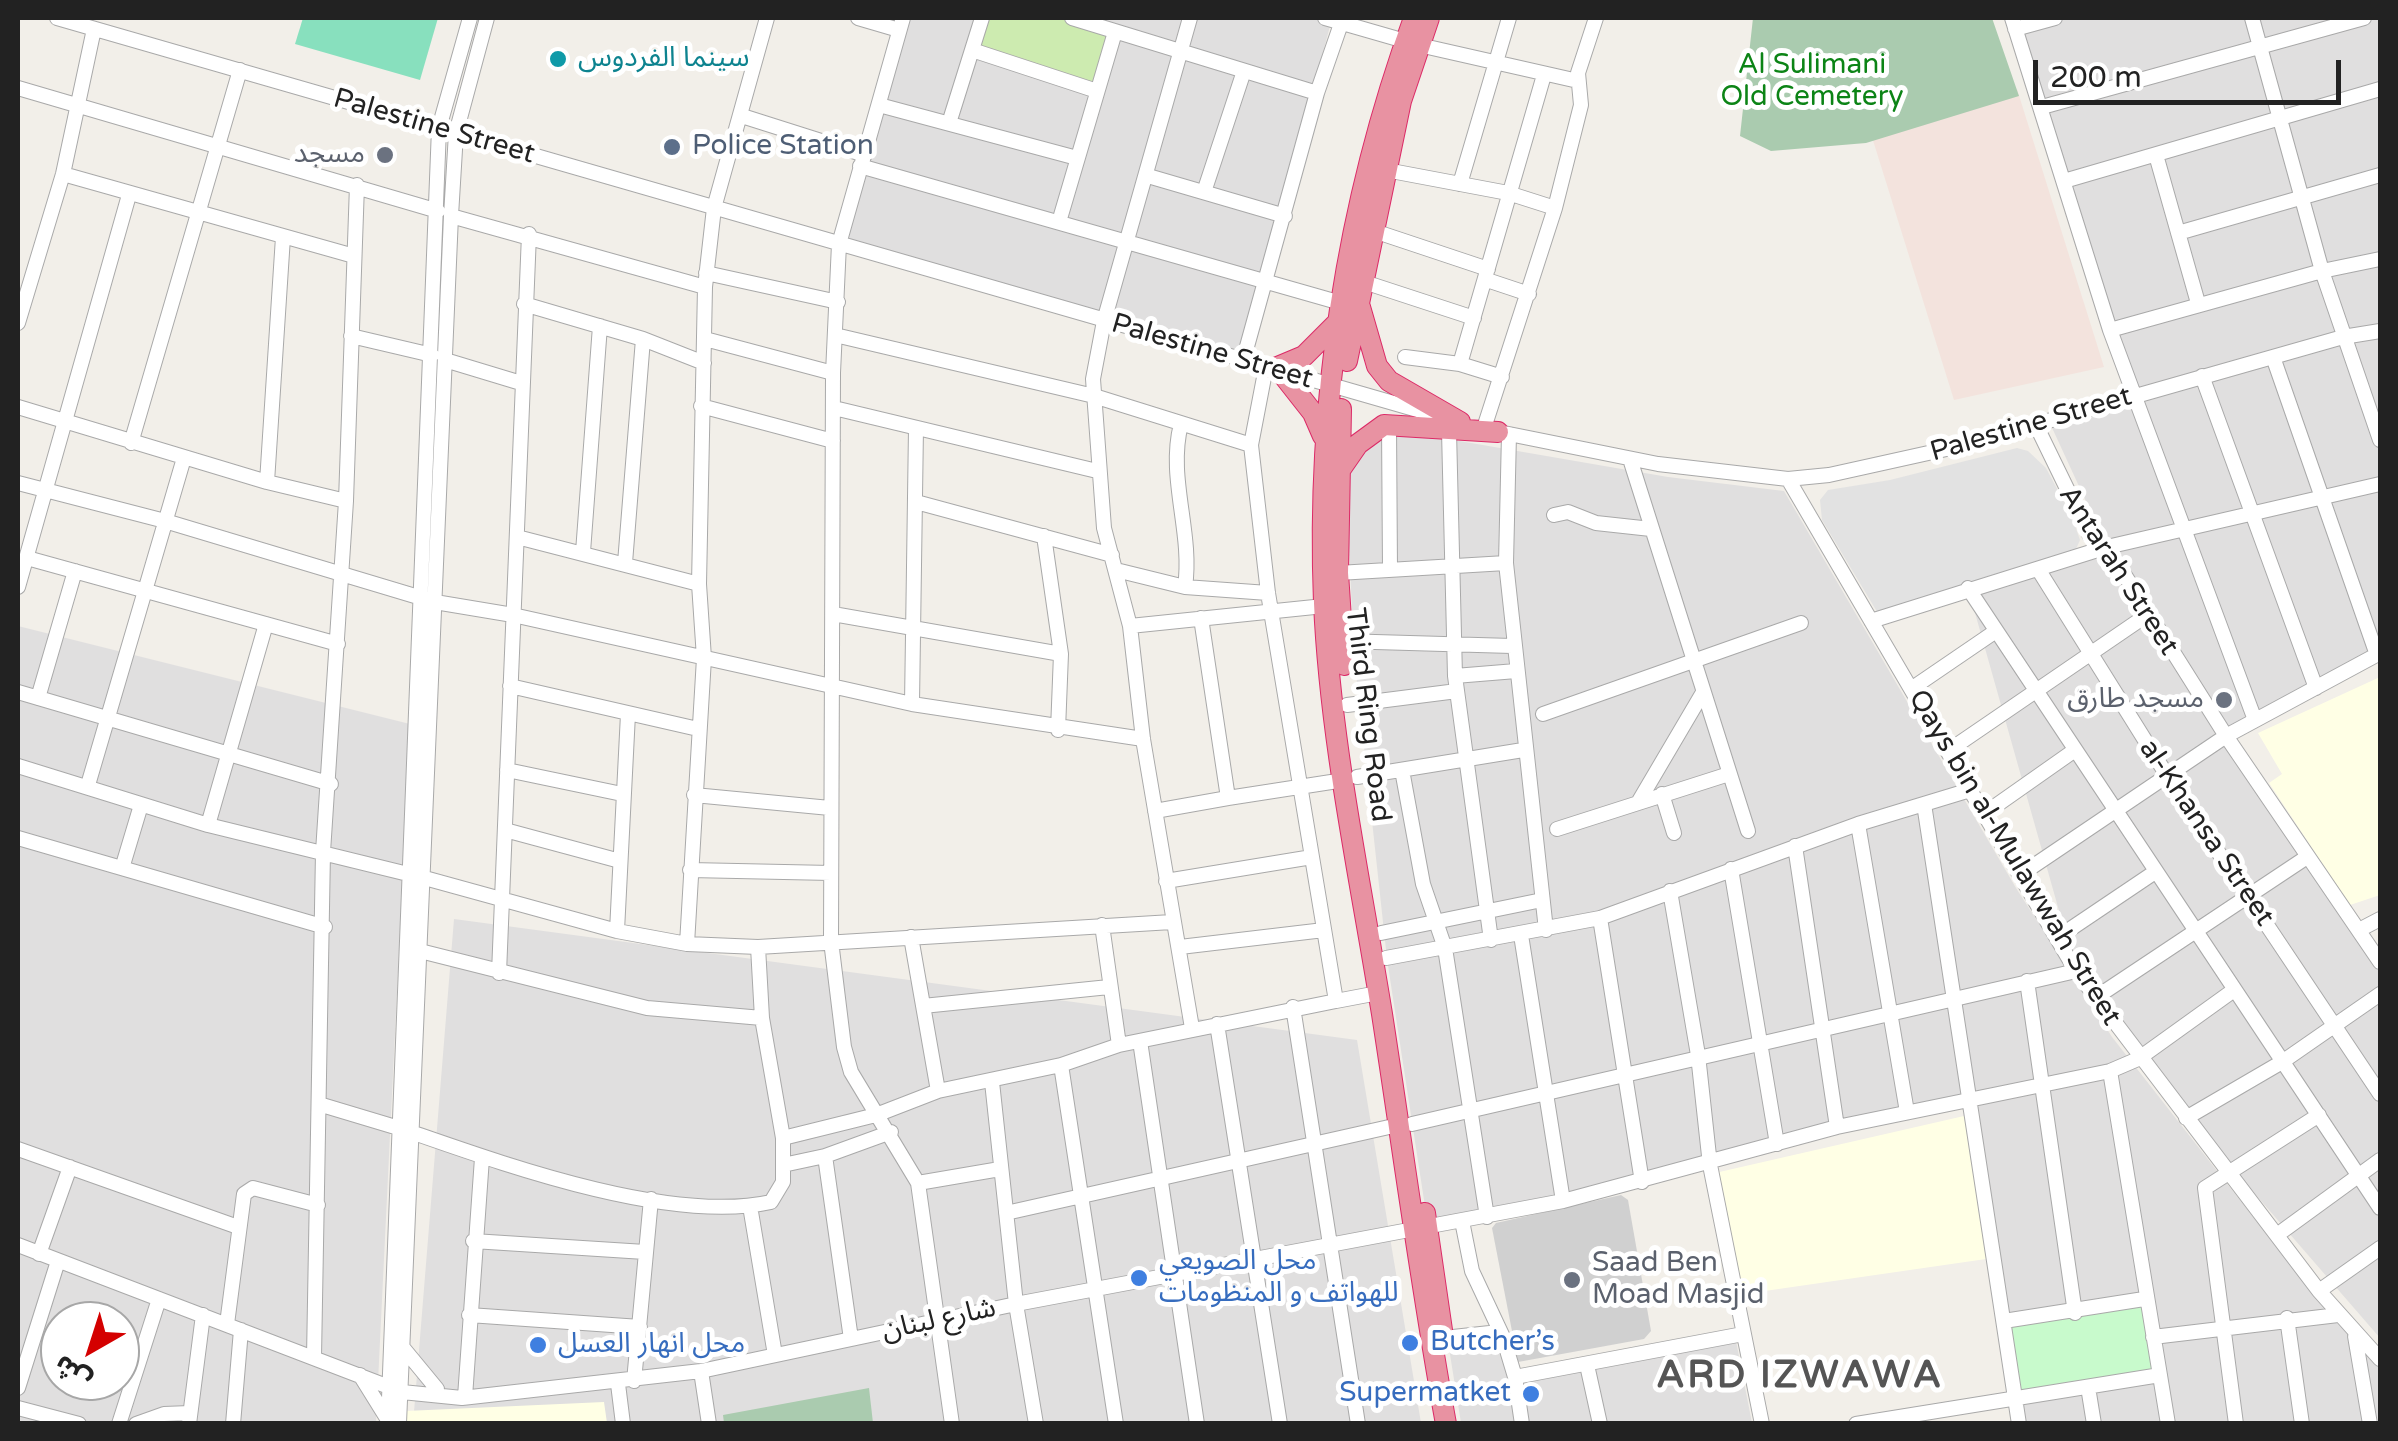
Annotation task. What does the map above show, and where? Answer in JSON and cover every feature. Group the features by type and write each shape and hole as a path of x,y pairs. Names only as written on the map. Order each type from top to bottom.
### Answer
{"highway":[{"name":"Third Ring Road","path":"1350,301 1374,230 1414,18"},
{"name":"Third Ring Road","path":"1405,1124 1378,993 1324,606 1326,443 1383,112 1412,43 1429,18"},
{"path":"1326,443 1313,413 1273,369 1304,356 1350,301 1377,366 1389,381 1454,427"},
{"name":"Third Ring Road","path":"1336,388 1338,573 1351,778 1386,958 1446,1424"},
{"path":"1339,472 1371,431 1388,425 1497,431"},
{"name":"Third Ring Road","path":"1420,1228 1444,1338 1456,1424"}],"street":[{"name":"Palestine Street","path":"57,18 1273,369 1454,427"},
{"path":"394,1386 404,1349 414,875 444,213 439,128 470,18"},
{"path":"444,213 456,133 487,18"},
{"path":"687,944 704,658 700,584 705,280 714,208 768,18"},
{"path":"858,18 901,24 839,244 833,373 831,941 844,1047 860,1092 891,1132 918,1184 952,1424"},
{"path":"950,120 982,18"},
{"path":"1072,18 1317,93"},
{"path":"1190,18 1104,321 1094,396 1097,471 1130,626 1143,739 1192,1028"},
{"path":"1325,18 1343,20 1412,43 1578,81"},
{"path":"1460,184 1509,18"},
{"path":"1546,930 1512,646 1497,431 1502,377 1555,208 1581,106 1578,81 1596,18"},
{"path":"2055,18 2014,23 2133,397 2256,720"},
{"path":"2252,18 2322,271 2380,440"},
{"path":"2042,107 2364,18"},
{"path":"1243,362 1317,93 1343,20"},
{"path":"18,323 63,174 94,29"},
{"path":"1059,222 1114,32"},
{"path":"462,46 478,50"},
{"path":"972,50 1097,91"},
{"path":"130,443 201,214 240,70"},
{"path":"1204,192 1244,71"},
{"path":"1460,364 1544,74"},
{"path":"18,88 444,213 705,280 838,302"},
{"path":"2064,180 2380,90"},
{"path":"879,105 950,120 1077,158"},
{"path":"742,116 862,161 1264,284 1350,301 1474,318"},
{"path":"2156,155 2198,303"},
{"path":"1386,170 1508,193 1555,208"},
{"path":"63,174 354,256"},
{"path":"2178,232 2380,175"},
{"path":"1148,176 1285,216"},
{"path":"314,1358 322,1105 323,852 346,501 357,185"},
{"path":"18,588 129,195"},
{"path":"1374,230 1530,294"},
{"path":"499,973 528,234"},
{"path":"267,482 283,236"},
{"path":"2110,330 2198,303 2380,259"},
{"path":"524,304 643,339 704,362"},
{"path":"583,552 600,326"},
{"name":"Palestine Street","path":"1497,431 1630,459 1788,478 1891,463 2343,337 2380,331"},
{"path":"835,335 1094,396 1252,445"},
{"path":"352,336 439,357 521,383"},
{"path":"625,563 643,339"},
{"path":"706,339 833,373"},
{"path":"1405,357 1460,364 1502,377"},
{"path":"2020,875 2226,736 2378,654 2273,357"},
{"path":"1273,369 1252,445 1268,593 1336,1001"},
{"path":"2202,376 2316,688"},
{"path":"701,406 833,441"},
{"path":"18,407 130,443 346,501"},
{"path":"834,408 1097,471"},
{"name":"Antarah Street","path":"2034,423 2090,536 2107,547 2146,615 2380,962"},
{"path":"1181,424 1174,449 1187,551 1184,587"},
{"path":"1388,425 1390,569"},
{"path":"1454,427 1450,567 1453,646 1491,940"},
{"path":"912,704 910,628 916,428"},
{"path":"88,785 184,458"},
{"path":"1630,459 1748,830"},
{"name":"Qays bin al-Mulawwah Street","path":"1788,478 2076,971 2138,1059 2319,1292 2354,1335 2380,1359"},
{"path":"18,483 166,521 428,600 513,615 912,704 1058,730 1143,739"},
{"path":"1871,621 2107,547 2380,484"},
{"path":"916,502 1044,536 1184,587 1268,593"},
{"path":"1554,514 1568,512 1596,523 1651,529"},
{"path":"1044,536 1061,654 1058,730"},
{"path":"517,538 700,584"},
{"path":"27,558 338,644"},
{"path":"1338,573 1506,563"},
{"name":"al-Khansa Street","path":"2038,569 2088,655 2380,1094"},
{"path":"38,698 75,571"},
{"path":"1968,588 2380,1208"},
{"path":"1130,626 1324,606"},
{"path":"834,614 1061,654"},
{"path":"1948,751 2146,615"},
{"path":"1201,618 1228,798"},
{"path":"1542,714 1800,623"},
{"path":"208,825 266,624"},
{"path":"1911,689 1996,631"},
{"path":"1342,641 1512,646"},
{"path":"1347,706 1516,672"},
{"path":"510,686 698,729"},
{"path":"18,692 330,784"},
{"path":"1639,800 1702,694"},
{"path":"617,932 628,714"},
{"path":"1155,811 1523,750"},
{"path":"1984,814 2075,750"},
{"path":"18,766 208,825 414,875 617,932 687,944 758,947 1172,922"},
{"path":"507,770 622,794"},
{"path":"1402,770 1423,884 1446,948 1488,1217"},
{"path":"1556,830 1729,774"},
{"path":"1386,958 1600,918 1858,824 1970,790"},
{"path":"1662,794 1674,833"},
{"path":"694,795 830,808"},
{"path":"1924,804 2019,1424"},
{"path":"123,866 141,805"},
{"path":"1858,824 1907,1112"},
{"path":"505,830 620,861"},
{"path":"18,838 325,928"},
{"path":"1796,846 1826,1027 1837,1127"},
{"path":"1166,881 1312,856"},
{"path":"2095,998 2307,857"},
{"path":"1731,869 1777,1144"},
{"path":"690,870 831,873"},
{"path":"2057,938 2155,872"},
{"path":"392,1422 420,951 414,875"},
{"path":"1670,891 1698,1055 1710,1165 1762,1424"},
{"path":"1382,933 1542,900"},
{"path":"1600,918 1642,1182"},
{"path":"2359,930 2380,919"},
{"path":"1102,926 1119,1045"},
{"path":"1180,947 1324,930"},
{"path":"1521,935 1562,1201"},
{"path":"911,938 938,1091"},
{"path":"322,1105 482,1158 652,1199 702,1206 771,1202 779,1194 783,1138 762,1018 758,947"},
{"path":"420,951 646,1008 762,1018"},
{"path":"1006,1213 2076,971"},
{"path":"2028,981 2075,1312"},
{"path":"923,1006 1109,987"},
{"name":"شارع لبنان","path":"18,1246 394,1386 464,1397 618,1384 701,1371 1016,1304 1488,1217 1710,1165 1837,1127 2110,1072 2138,1059 2234,990"},
{"path":"783,1138 876,1115 938,1091 1061,1066 1119,1045 1293,1006 1378,993"},
{"path":"2186,1118 2282,1062 2380,994"},
{"path":"1293,1006 1358,1424"},
{"path":"1217,1024 1280,1424"},
{"path":"1140,1041 1197,1424"},
{"path":"1061,1066 1092,1290 1116,1424"},
{"path":"2110,1072 2144,1299 2168,1424"},
{"path":"992,1082 1016,1304 1036,1424"},
{"path":"2236,1424 2204,1188 2319,1115"},
{"path":"783,1165 824,1156 891,1132"},
{"path":"18,1148 238,1226"},
{"path":"824,1156 850,1338"},
{"path":"464,1397 482,1158"},
{"path":"2276,1234 2380,1160"},
{"path":"39,1254 70,1167"},
{"path":"918,1184 1000,1169"},
{"path":"233,1424 238,1226 244,1194 254,1188 318,1205"},
{"path":"634,1382 652,1199"},
{"path":"750,1206 776,1355"},
{"path":"1462,1222 1472,1271 1500,1332 1515,1377 1522,1424"},
{"path":"474,1241 645,1252"},
{"path":"2319,1292 2380,1248"},
{"path":"18,1388 58,1260"},
{"path":"120,1424 160,1299"},
{"path":"2004,1321 2144,1299"},
{"path":"136,1424 164,1414 189,1418 203,1315"},
{"path":"2153,1338 2287,1318 2338,1315"},
{"path":"469,1316 640,1328"},
{"path":"2287,1318 2302,1424"},
{"path":"1444,1338 1500,1332"},
{"path":"1515,1377 1743,1334"},
{"path":"2354,1335 2370,1424"},
{"path":"2366,1348 2380,1337"},
{"path":"404,1349 437,1389"},
{"path":"1587,1365 1595,1423"},
{"path":"701,1371 708,1424"},
{"path":"360,1374 392,1422"},
{"path":"1856,1424 2160,1375"},
{"path":"618,1384 622,1424"},
{"name":"شارع لبنان","path":"394,1386 437,1389 464,1397"},
{"path":"2088,1386 2094,1424"},
{"path":"18,1408 79,1424"}],"shaded area":[{"path":"904,18 1332,18 1243,361 839,244"},
{"path":"2012,18 2380,18 2380,661 2226,736 2380,962 2380,1338 2138,1059 2076,971 1968,588 2107,547 2048,419 2131,394"},
{"path":"2017,89 2104,367 1954,400 1871,134"},
{"path":"1383,432 1419,434 1668,477 1784,491 2016,888 2112,1037 2334,1320 2380,1365 2380,1423 2026,1423 2005,1321 1972,1099 1428,1226 1387,959 1354,655 1346,480 1357,456"},
{"path":"2017,448 2028,451 2046,468 2072,517 2080,540 2076,549 1879,615 1822,520 1820,500 1828,490 1890,480"},
{"path":"18,626 410,724 376,1423 18,1424"},
{"path":"2380,677 2380,895 2350,905 2269,783 2282,774 2258,733"},
{"path":"454,919 1357,1040 1421,1423 413,1424"},
{"path":"1964,1116 1986,1259 1744,1294 1715,1173"},
{"name":"Saad Ben Moad Masjid","path":"1621,1195 1628,1200 1651,1331 1644,1339 1518,1362 1492,1228 1496,1223"},
{"path":"1493,1340 1510,1375 1736,1341 1752,1423 1461,1423 1448,1342"},
{"path":"604,1402 607,1423 405,1424 406,1411"}],"green space":[{"path":"303,18 438,18 420,80 295,44"},
{"path":"982,18 1070,18 1114,32 1097,91 973,50"},
{"name":"Al Sulimani Old Cemetery","path":"1753,18 1992,18 2019,96 1866,143 1771,151 1740,136"},
{"path":"2144,1299 2160,1375 2014,1395 2004,1321"},
{"path":"869,1388 873,1423 724,1423 723,1415"}],"place":[{"name":"سينما الفردوس","path":"558,59"},
{"name":"Police Station","path":"672,147"},
{"name":"مسجد","path":"385,155"},
{"name":"مسجد طارق","path":"2224,700"},
{"name":"محل الصويعي للهواتف و المنظومات","path":"1139,1278"},
{"name":"Saad Ben Moad Masjid","path":"1572,1280"},
{"name":"Butcher’s","path":"1410,1343"},
{"name":"محل انهار العسل","path":"538,1345"},
{"name":"Supermatket","path":"1531,1394"}],"district":[{"name":"ARD IZWAWA","path":"1800,1377"}]}
